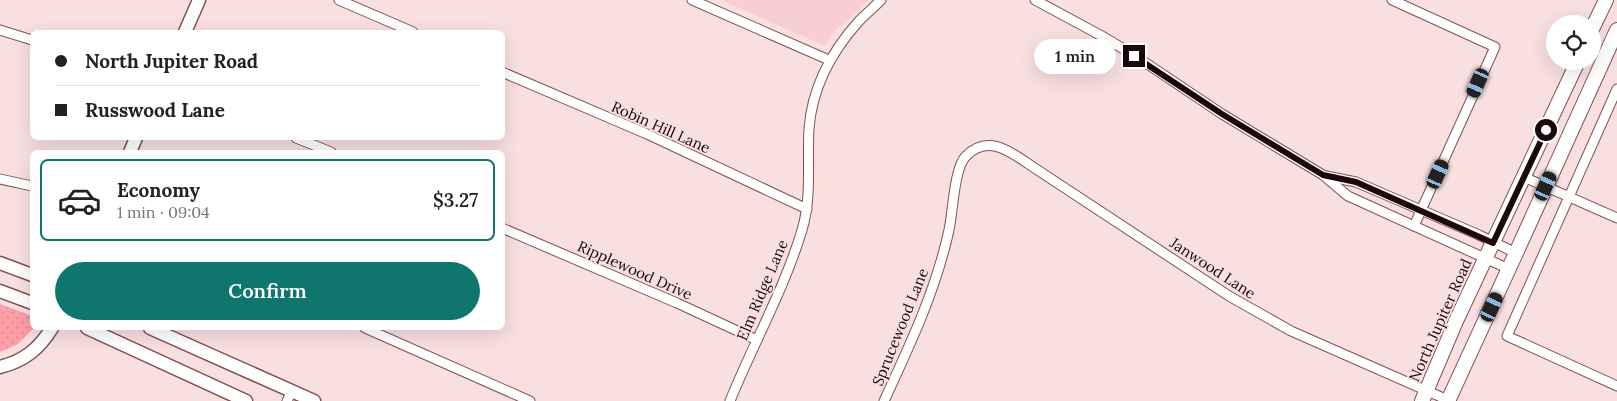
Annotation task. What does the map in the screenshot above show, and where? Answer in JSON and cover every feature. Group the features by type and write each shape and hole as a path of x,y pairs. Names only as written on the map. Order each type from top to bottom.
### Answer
{"main road":[{"path":"186,30 199,0"},
{"path":"1599,15 1606,0"},
{"path":"1448,401 1617,30"},
{"name":"North Jupiter Road","path":"1424,396 1574,70"},
{"path":"0,263 30,274"},
{"path":"0,291 30,302"},
{"path":"0,367 22,360 31,354 51,330"},
{"path":"90,330 246,401"},
{"path":"154,330 289,396 314,401"}],"street":[{"path":"338,0 408,30"},
{"path":"692,0 829,60"},
{"name":"Elm Ridge Lane","path":"730,401 786,277 807,209 809,128 815,95 829,60 848,34 881,0"},
{"path":"1035,0 1117,45 1265,141 1323,175 1348,196 1509,269"},
{"path":"1392,0 1495,47 1414,226"},
{"path":"0,30 30,39"},
{"name":"Robin Hill Lane","path":"505,73 647,134 807,209"},
{"path":"1617,89 1507,336 1617,386"},
{"path":"301,140 326,150"},
{"name":"Janwood Lane","path":"973,150 987,145 1002,148 1034,166 1229,296 1291,331 1424,396 1448,401"},
{"name":"Sprucewood Lane","path":"884,401 932,294 944,254 958,170 964,157 973,150"},
{"path":"1323,175 1356,182 1516,254"},
{"path":"1524,177 1617,218"},
{"path":"0,179 30,186"},
{"name":"Ripplewood Drive","path":"505,229 677,303 757,340"},
{"path":"370,330 530,401"}],"shaded area":[{"path":"721,0 869,0 835,31 825,46"},
{"path":"0,304 30,315 30,330 32,330 18,344 0,352"}],"route":[{"path":"1134,56 1222,114 1323,175 1356,182 1493,243 1546,130"}]}
